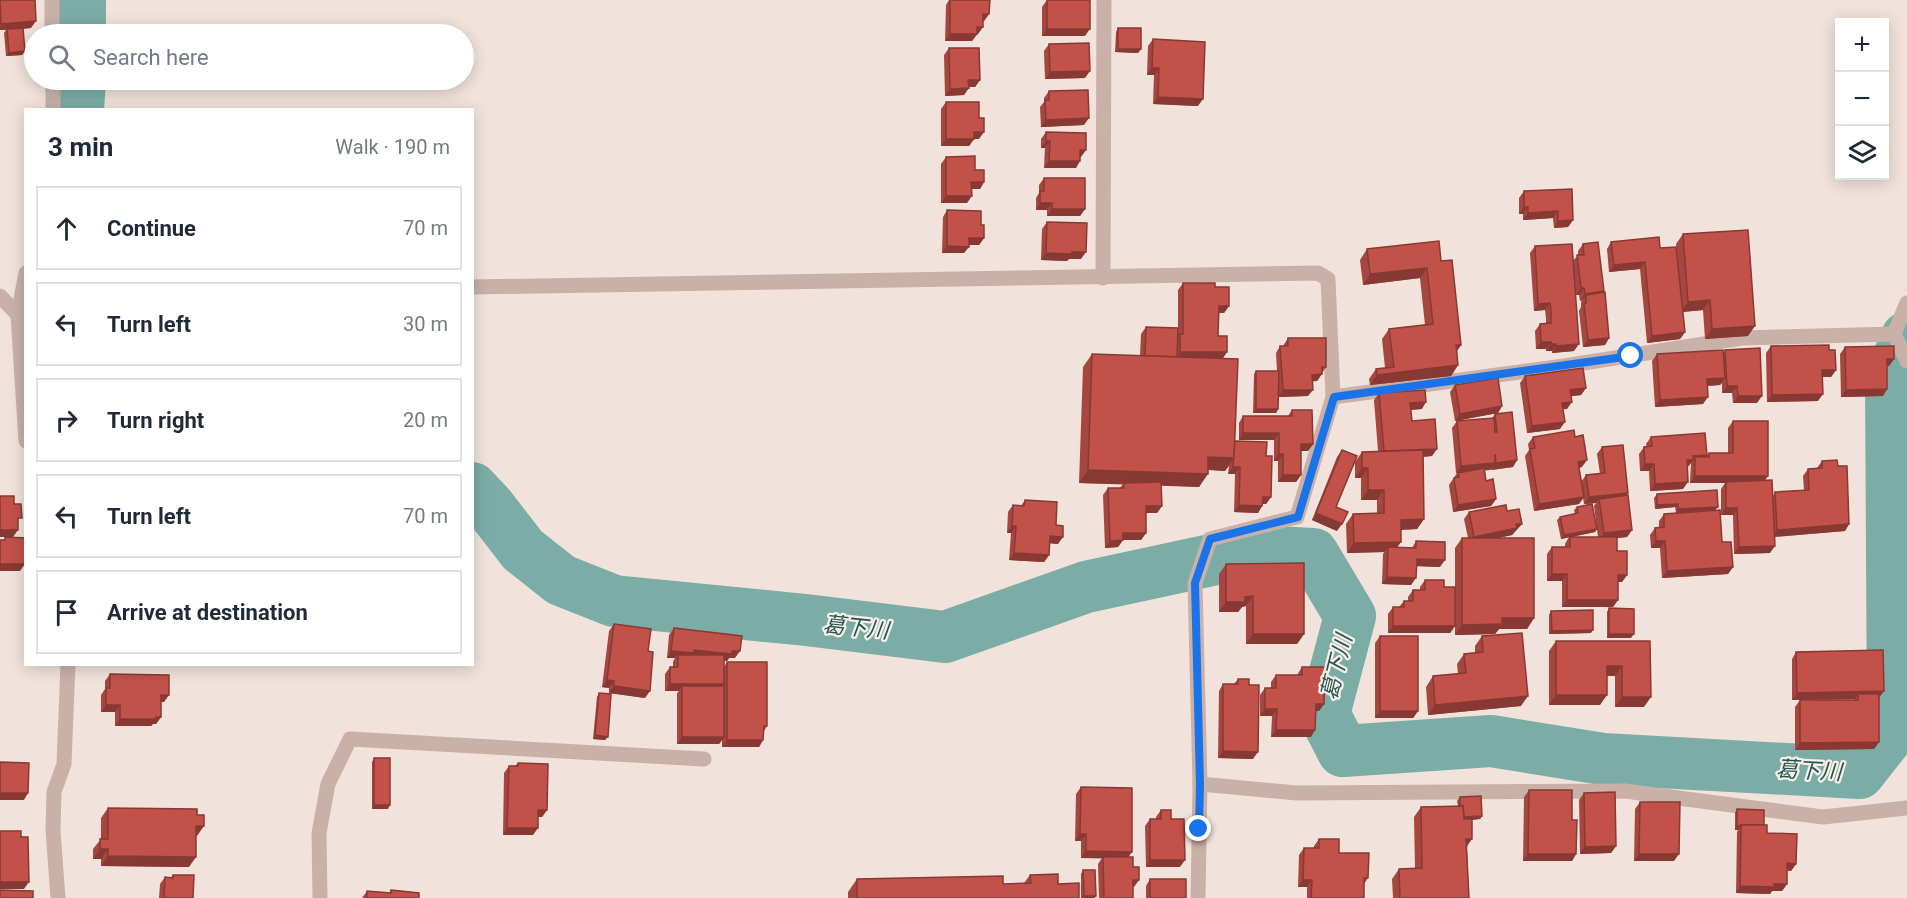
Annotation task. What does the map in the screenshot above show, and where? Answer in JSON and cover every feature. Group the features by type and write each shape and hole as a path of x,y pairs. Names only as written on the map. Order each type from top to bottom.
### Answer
{"street":[{"path":"52,0 52,24"},
{"path":"1103,278 1104,0"},
{"path":"53,90 53,108"},
{"path":"474,287 1318,273 1328,279 1334,397 1298,517 1210,539 1195,583 1200,784 1198,898"},
{"path":"24,294 22,314 24,378"},
{"path":"0,296 22,314"},
{"path":"1907,303 1894,334 1907,361"},
{"path":"1334,397 1552,368 1742,339 1894,334"},
{"path":"58,898 53,830 54,792 64,764 68,666"},
{"path":"320,898 319,833 326,794 328,784 350,738 704,759"},
{"path":"1200,784 1298,793 1625,791 1823,818 1907,808"}],"building":[{"path":"0,0 35,0 36,21 1,24"},
{"path":"950,0 990,0 989,14 983,14 983,27 977,27 977,34 950,34"},
{"path":"1047,0 1090,0 1090,29 1047,29"},
{"path":"23,28 24,51 9,53 7,29"},
{"path":"1118,28 1141,28 1141,49 1118,49"},
{"path":"1153,39 1205,42 1203,99 1158,97 1159,68 1152,68"},
{"path":"1089,43 1090,71 1050,72 1049,44"},
{"path":"949,48 979,48 980,80 968,80 969,88 950,89"},
{"path":"1088,90 1089,118 1046,120 1045,100 1049,100 1049,91"},
{"path":"946,102 979,102 979,118 984,118 984,132 974,132 974,139 946,139"},
{"path":"1046,132 1086,133 1086,150 1080,150 1080,161 1049,161 1050,141 1046,141"},
{"path":"975,156 975,170 984,170 984,182 971,182 972,196 946,196 946,157"},
{"path":"1044,178 1085,178 1085,209 1052,209 1052,203 1040,203 1040,191 1044,191"},
{"path":"1572,189 1573,220 1558,221 1558,211 1528,213 1528,207 1524,207 1524,191"},
{"path":"947,210 981,211 984,238 969,238 969,247 947,246"},
{"path":"1047,222 1087,223 1086,252 1046,253"},
{"path":"1748,230 1755,326 1712,329 1710,300 1688,302 1683,234"},
{"path":"1659,237 1660,248 1676,247 1685,332 1652,336 1645,262 1614,265 1611,242"},
{"path":"1439,241 1441,261 1452,260 1461,345 1456,345 1458,365 1377,375 1376,369 1394,367 1389,329 1433,324 1427,268 1370,274 1367,249"},
{"path":"1598,242 1604,291 1585,294 1584,288 1581,288 1577,255 1584,255 1583,244"},
{"path":"1572,244 1579,344 1556,346 1551,342 1541,342 1540,324 1551,323 1551,311 1550,303 1538,304 1535,246"},
{"path":"1183,283 1215,283 1215,287 1229,287 1229,306 1219,306 1218,336 1227,336 1227,352 1180,352 1180,334 1183,334"},
{"path":"1605,292 1609,338 1588,340 1584,304 1586,295"},
{"path":"1146,327 1178,328 1177,357 1145,356"},
{"path":"1288,338 1326,338 1326,367 1322,367 1322,374 1312,375 1313,390 1283,390 1280,346 1288,346"},
{"path":"1829,345 1829,350 1835,350 1836,370 1822,370 1823,394 1772,395 1771,346"},
{"path":"1894,346 1894,359 1887,359 1887,389 1846,390 1845,347"},
{"path":"1760,348 1762,396 1738,396 1737,386 1727,386 1725,350"},
{"path":"1723,350 1725,378 1707,379 1708,397 1660,400 1657,354"},
{"path":"1092,354 1238,359 1234,458 1208,457 1208,474 1088,470"},
{"path":"1583,368 1586,388 1570,390 1572,402 1562,403 1565,422 1532,426 1525,376"},
{"path":"1256,371 1279,371 1278,409 1256,409"},
{"path":"1498,378 1502,406 1460,414 1455,385"},
{"path":"1425,390 1426,402 1410,403 1412,421 1435,419 1437,449 1384,451 1379,393"},
{"path":"1292,410 1312,410 1313,444 1301,444 1301,475 1283,475 1283,454 1279,454 1279,433 1243,433 1243,416 1292,416"},
{"path":"1512,412 1517,460 1496,463 1495,454 1495,463 1461,466 1457,421 1494,418 1495,432 1497,432 1495,414"},
{"path":"1733,421 1768,421 1768,476 1695,476 1695,457 1709,457 1709,453 1733,453"},
{"path":"1574,430 1575,437 1583,435 1587,460 1578,462 1584,497 1539,504 1530,449 1535,448 1533,437"},
{"path":"1705,433 1707,455 1693,456 1693,460 1687,460 1688,482 1655,484 1654,464 1645,464 1644,447 1652,446 1651,437"},
{"path":"1235,441 1267,442 1266,456 1272,456 1271,497 1263,497 1262,506 1239,505 1240,467 1233,467"},
{"path":"1623,445 1628,493 1589,497 1586,475 1605,473 1602,447"},
{"path":"1342,450 1357,456 1336,507 1348,512 1342,524 1316,513"},
{"path":"1423,450 1424,519 1401,520 1401,542 1354,543 1353,514 1384,513 1384,490 1368,490 1368,468 1362,468 1362,452"},
{"path":"1837,460 1838,466 1847,466 1849,524 1777,530 1775,492 1809,490 1808,469 1822,468 1822,461"},
{"path":"1484,468 1486,481 1493,479 1496,499 1458,505 1454,478 1459,477 1458,473"},
{"path":"1772,480 1775,546 1739,547 1737,508 1726,508 1726,482"},
{"path":"1161,482 1162,506 1146,506 1146,533 1123,533 1123,540 1110,541 1108,488 1124,488 1124,483"},
{"path":"1717,490 1718,507 1678,509 1678,504 1657,505 1657,494"},
{"path":"1628,495 1632,530 1604,533 1599,499"},
{"path":"0,496 14,496 14,504 21,504 22,518 18,518 18,530 0,530"},
{"path":"1025,500 1057,502 1056,525 1063,526 1063,537 1050,536 1049,555 1014,553 1016,526 1012,526 1013,505 1024,506"},
{"path":"1592,504 1597,529 1564,535 1560,517 1578,513 1577,507"},
{"path":"1506,505 1507,511 1519,509 1522,524 1516,524 1517,528 1474,537 1469,512"},
{"path":"1720,510 1722,542 1731,542 1733,567 1667,571 1665,541 1656,541 1655,528 1664,527 1664,514"},
{"path":"5,537 24,538 24,564 0,564 0,540 5,540"},
{"path":"1570,537 1617,537 1617,551 1627,551 1627,575 1618,575 1618,600 1567,600 1567,574 1552,574 1552,547 1570,547"},
{"path":"1462,538 1534,538 1534,618 1502,618 1502,624 1462,625"},
{"path":"1416,541 1445,542 1445,560 1417,559 1416,578 1387,577 1388,547 1416,548"},
{"path":"1304,563 1304,634 1253,634 1253,596 1245,597 1245,602 1226,602 1226,564"},
{"path":"1425,580 1444,580 1444,587 1455,587 1455,626 1393,626 1393,607 1404,607 1404,601 1413,601 1413,590 1425,590"},
{"path":"1609,608 1634,609 1634,634 1609,634"},
{"path":"1593,610 1593,630 1552,631 1551,611"},
{"path":"614,624 651,629 648,651 653,652 650,691 614,686 614,681 607,680"},
{"path":"674,628 742,636 740,651 732,651 732,654 694,650 694,653 671,651"},
{"path":"1522,633 1528,696 1435,705 1433,676 1466,673 1464,654 1483,652 1482,636"},
{"path":"1380,636 1418,636 1418,711 1380,711"},
{"path":"1556,641 1650,641 1651,697 1622,697 1622,666 1607,666 1607,695 1556,695"},
{"path":"1883,650 1884,691 1797,693 1796,652"},
{"path":"678,655 724,655 724,684 670,684 670,667 678,667"},
{"path":"727,662 767,662 767,726 764,726 763,740 727,740"},
{"path":"1302,667 1325,667 1324,704 1316,704 1315,730 1276,730 1277,709 1265,709 1265,688 1276,688 1276,675 1302,675"},
{"path":"110,674 169,675 169,695 161,695 161,717 120,719 120,705 106,705 106,688 110,688"},
{"path":"1238,679 1249,679 1249,685 1259,685 1258,752 1223,751 1223,684 1238,684"},
{"path":"682,686 724,686 724,737 682,737"},
{"path":"599,693 611,694 608,737 595,735"},
{"path":"1858,694 1879,694 1879,742 1800,743 1800,700 1858,700"},
{"path":"374,758 390,758 390,805 374,805"},
{"path":"0,762 29,763 28,793 0,793"},
{"path":"518,763 548,764 547,810 538,810 538,828 507,828 509,766 518,766"},
{"path":"1081,787 1132,788 1132,852 1086,851 1086,834 1080,834"},
{"path":"1529,790 1572,790 1572,820 1577,820 1576,854 1528,854"},
{"path":"1615,792 1616,846 1585,847 1584,793"},
{"path":"1481,796 1482,816 1464,817 1460,797"},
{"path":"1640,802 1680,802 1679,854 1639,854"},
{"path":"1463,806 1464,819 1472,819 1472,839 1466,839 1469,898 1400,898 1399,869 1422,868 1421,807"},
{"path":"108,808 197,809 197,815 204,815 204,826 196,826 196,857 108,856 108,849 100,849 100,839 108,839"},
{"path":"1737,809 1764,810 1764,825 1737,826"},
{"path":"1161,810 1171,810 1171,819 1184,819 1185,860 1150,860 1150,819 1161,819"},
{"path":"1741,825 1767,825 1767,833 1797,834 1796,864 1787,863 1787,884 1774,884 1774,887 1740,886"},
{"path":"0,831 21,831 21,837 28,837 29,882 0,882"},
{"path":"1319,839 1339,839 1339,853 1369,853 1368,878 1364,878 1364,898 1311,898 1312,880 1303,880 1304,848 1319,848"},
{"path":"1103,857 1133,857 1133,867 1139,867 1139,880 1133,880 1133,898 1104,898"},
{"path":"1083,870 1095,870 1096,896 1084,896"},
{"path":"1058,874 1058,884 1079,883 1079,898 857,898 857,879 1003,876 1003,884 1031,883 1030,875"},
{"path":"173,875 194,875 193,898 164,898 165,877 173,878"},
{"path":"1150,879 1186,879 1186,898 1150,898"},
{"path":"0,890 33,891 33,898 0,898"},
{"path":"391,890 419,893 419,898 367,898 367,891 391,893"}],"waterway":[{"name":"葛下川","path":"80,0 80,24"},
{"name":"葛下川","path":"78,108 79,90"},
{"name":"葛下川","path":"474,490 523,550 561,580 614,601 806,620 945,637 1086,587 1253,551 1313,554 1350,616 1324,714 1343,751 1491,741 1603,759 1859,773 1893,730 1891,376 1907,337"}],"route":[{"path":"1199,829 1195,583 1210,539 1298,517 1334,397 1631,356"}]}
